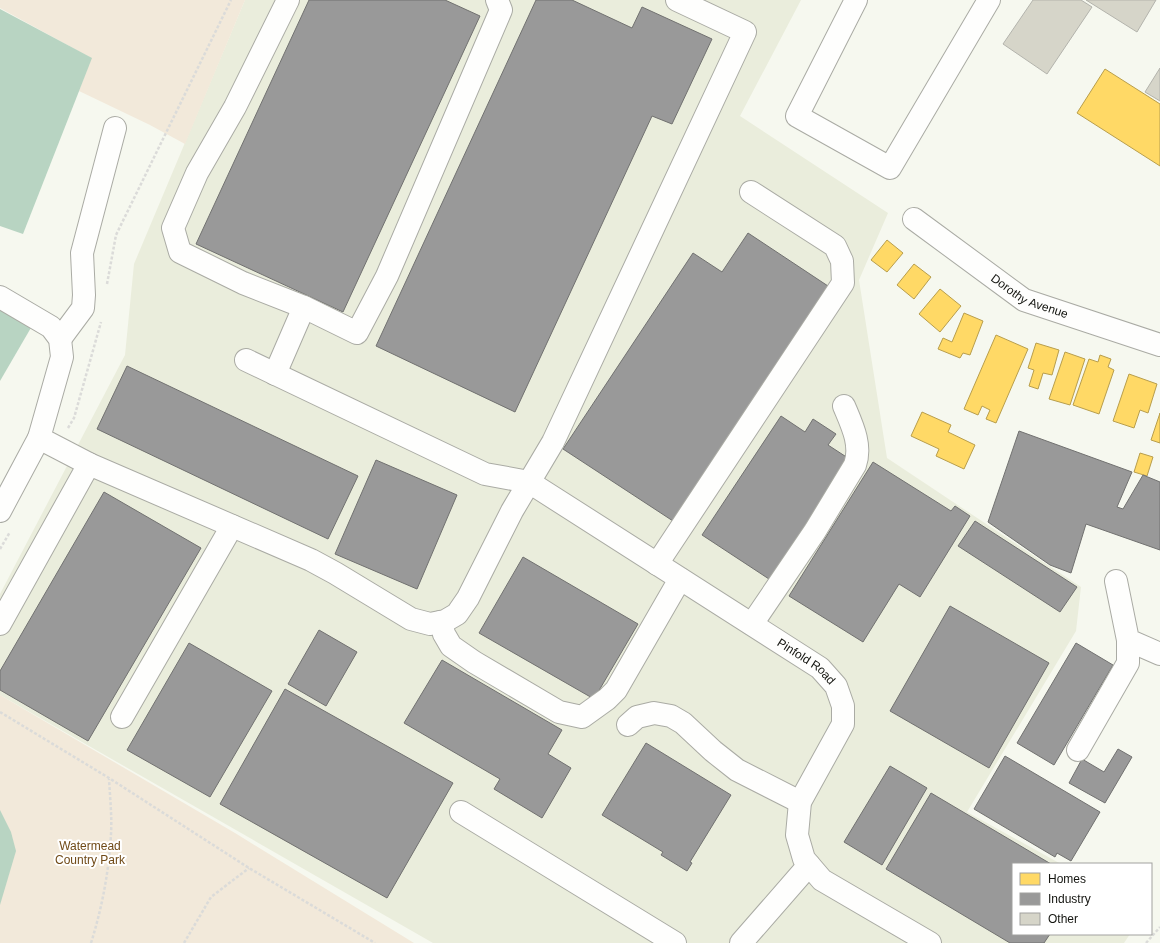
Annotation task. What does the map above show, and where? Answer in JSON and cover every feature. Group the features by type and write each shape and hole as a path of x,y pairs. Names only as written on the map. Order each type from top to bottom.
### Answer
{"street":[{"path":"288,0 235,107 197,174 173,228 180,252 243,284 304,307 357,333 388,276 501,10 497,0"},
{"path":"38,438 89,464 311,560 335,572 411,619 430,624 445,621 457,614 468,598 512,511 553,442 745,32 677,0"},
{"path":"856,0 797,116 890,168 989,0"},
{"path":"60,339 83,308 84,295 82,253 115,128"},
{"path":"657,564 843,283 842,261 835,246 750,192"},
{"name":"Dorothy Avenue","path":"914,219 1024,300 1160,345"},
{"path":"0,297 51,327 60,339 62,357 38,438 0,511"},
{"path":"275,374 304,307"},
{"name":"Pinfold Road","path":"246,360 485,474 529,482 820,668 836,686 843,706 843,724 800,802 798,835 804,859 822,880 930,943"},
{"path":"752,624 815,531 855,466 858,458 858,448 852,426 844,406"},
{"path":"0,624 89,464"},
{"path":"122,717 232,526"},
{"path":"441,622 444,634 451,646 474,662 559,712 582,717 601,704 616,690 680,579"},
{"path":"1078,750 1128,663 1128,640 1116,581"},
{"path":"1128,640 1160,654"},
{"path":"628,725 637,717 654,713 671,716 684,723 713,751 737,770 800,802"},
{"path":"461,812 675,943"},
{"path":"741,943 809,864"}],"path":[{"path":"107,288 116,234 231,0"},
{"path":"58,448 74,418 102,318"},
{"path":"0,549 12,528"},
{"path":"0,712 109,778 249,868 374,943"},
{"path":"91,943 97,924 107,872 111,834 109,778"},
{"path":"184,943 211,896 249,868"},
{"path":"1146,943 1160,927"}],"shaded area":[{"path":"245,0 801,0 740,116 888,213 859,280 887,458 1081,587 1076,631 967,812 1059,863 1012,863 1012,935 1129,935 1124,943 433,943 0,695 0,594 125,355 134,264"},
{"path":"0,9 92,58 23,234 0,226"},
{"path":"0,310 32,326 0,381"},
{"path":"0,810 11,832 16,851 0,905"}],"green space":[{"path":"0,0 245,0 185,144 150,125 79,91 91,58 0,8"},
{"name":"Watermead Country Park","path":"0,695 235,833 414,943 0,943"}],"building: Homes":[{"path":"1105,69 1160,104 1160,166 1077,113"},
{"path":"887,240 903,253 887,272 871,260"},
{"path":"914,264 931,277 914,299 897,285"},
{"path":"940,289 961,306 940,332 919,314"},
{"path":"964,313 983,321 970,355 963,353 960,358 938,349 943,338 952,342"},
{"path":"996,335 1028,349 996,423 986,419 990,410 982,406 978,415 964,409"},
{"path":"1036,343 1059,350 1052,375 1043,373 1038,389 1029,386 1034,370 1028,368"},
{"path":"1065,352 1085,359 1070,405 1049,399"},
{"path":"1100,355 1111,359 1108,367 1114,370 1099,414 1073,405 1089,359 1098,362"},
{"path":"1129,374 1157,384 1148,413 1140,410 1134,428 1113,421"},
{"path":"922,412 951,425 948,432 975,445 964,469 936,456 939,449 911,436"},
{"path":"1160,413 1160,443 1151,440"},
{"path":"1140,453 1153,457 1147,476 1134,472"}],"building: Industry":[{"path":"309,0 445,0 480,16 343,312 196,244"},
{"path":"536,0 572,0 632,28 642,7 712,39 672,124 652,116 515,412 376,346"},
{"path":"748,233 828,286 673,521 563,449 693,253 722,272"},
{"path":"127,366 358,476 328,539 97,429"},
{"path":"781,416 805,432 813,419 836,434 828,445 851,460 772,581 702,535"},
{"path":"1019,431 1132,472 1117,507 1123,509 1143,475 1160,482 1160,550 1086,524 1071,573 1050,565 988,522"},
{"path":"376,460 457,495 417,589 335,554"},
{"path":"873,462 951,511 955,506 970,516 920,597 899,584 863,642 789,596"},
{"path":"104,492 201,548 88,741 0,690 0,671"},
{"path":"975,521 1077,587 1060,612 958,546"},
{"path":"523,557 638,624 594,699 479,633"},
{"path":"950,606 1049,663 989,768 890,711"},
{"path":"319,630 357,652 326,706 288,684"},
{"path":"189,643 272,691 210,797 127,750"},
{"path":"1076,643 1113,665 1054,765 1017,743"},
{"path":"442,660 562,730 548,754 571,768 542,818 494,789 500,779 404,723"},
{"path":"285,689 453,783 387,898 220,804"},
{"path":"646,743 731,795 690,862 692,863 687,871 661,855 663,852 602,815"},
{"path":"1118,749 1132,757 1105,803 1069,783 1082,759 1104,772"},
{"path":"1005,756 1100,812 1071,861 1057,853 1055,857 974,809"},
{"path":"890,766 927,788 882,865 844,842"},
{"path":"931,793 1049,863 1012,863 1012,935 1049,935 1044,943 1010,943 886,869"}],"building: Other":[{"path":"1033,0 1081,0 1092,7 1047,74 1003,44"},
{"path":"1086,0 1156,0 1137,32"},
{"path":"1160,68 1160,101 1145,92"}]}
